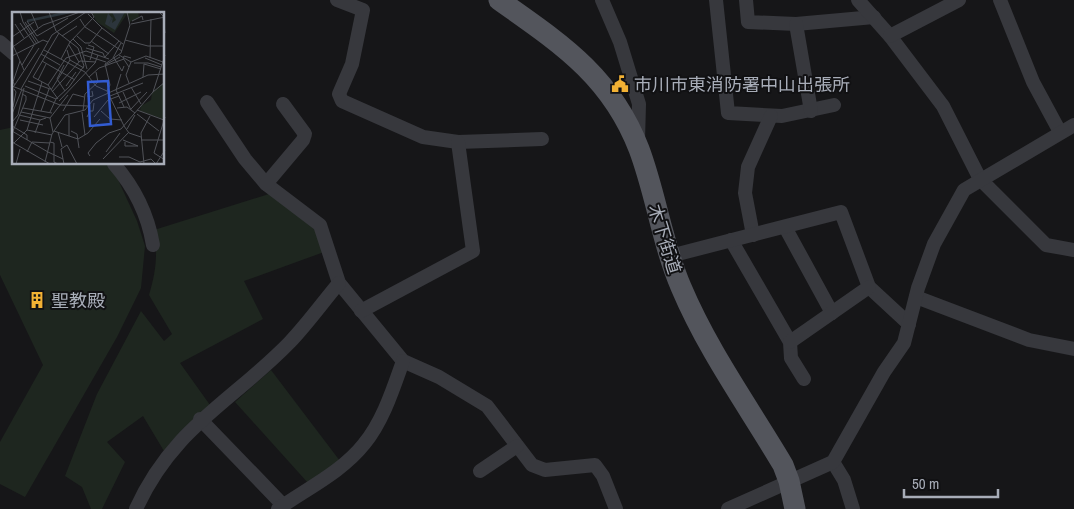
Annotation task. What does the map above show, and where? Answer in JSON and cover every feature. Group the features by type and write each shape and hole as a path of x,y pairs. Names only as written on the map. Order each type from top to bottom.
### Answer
{"main road":[{"name":"木下街道","path":"498,0 569,50 613,98 638,148 670,256 684,294 708,345 766,437 789,481 795,509"}],"street":[{"path":"337,0 363,10 352,64 339,94 342,101 424,137 458,142 542,139"},
{"path":"602,0 620,42 638,104 638,148"},
{"path":"716,0 728,114 771,116 834,106"},
{"path":"746,0 748,22 796,24 874,17"},
{"path":"858,0 890,36 943,106 980,179 1046,245 1074,250"},
{"path":"890,36 959,0"},
{"path":"1000,0 1033,82 1060,132"},
{"path":"796,24 811,111"},
{"path":"0,42 12,52"},
{"path":"207,102 245,159 266,184 320,225 340,283 403,361 439,378 487,406 532,465 545,470 595,465 604,476 616,509"},
{"path":"266,184 303,140 305,134 282,104"},
{"path":"753,235 745,193 748,167 771,116"},
{"path":"728,509 833,462 884,372 904,343 916,297 934,244 964,190 1074,125"},
{"path":"361,311 473,251 458,142"},
{"path":"115,165 127,179 149,224 153,245"},
{"path":"670,256 841,212 869,287 909,324"},
{"path":"785,227 832,313"},
{"path":"731,240 790,342 791,358 804,379"},
{"path":"136,509 152,477 169,452 200,419 290,342 340,283"},
{"path":"790,342 869,287"},
{"path":"916,297 1029,340 1074,350"},
{"path":"200,419 280,507 335,470 364,444 385,409 403,361"},
{"path":"480,471 517,446"},
{"path":"833,462 844,480 853,509"}],"shaded area":[{"path":"12,127 12,165 109,165 114,171 137,221 145,246 141,288 117,337 25,497 0,484 0,442 43,365 0,275 0,130"},
{"path":"269,194 316,227 324,252 244,281 263,319 180,363 210,405 164,451 143,416 107,442 125,462 102,509 91,509 82,487 65,476 97,394 141,311 164,341 172,334 149,295 156,263 154,230"},
{"path":"271,370 340,461 308,483 235,402"}],"place":[{"name":"市川市東消防署中山出張所","path":"620,84"},
{"name":"聖教殿","path":"37,300"}]}
